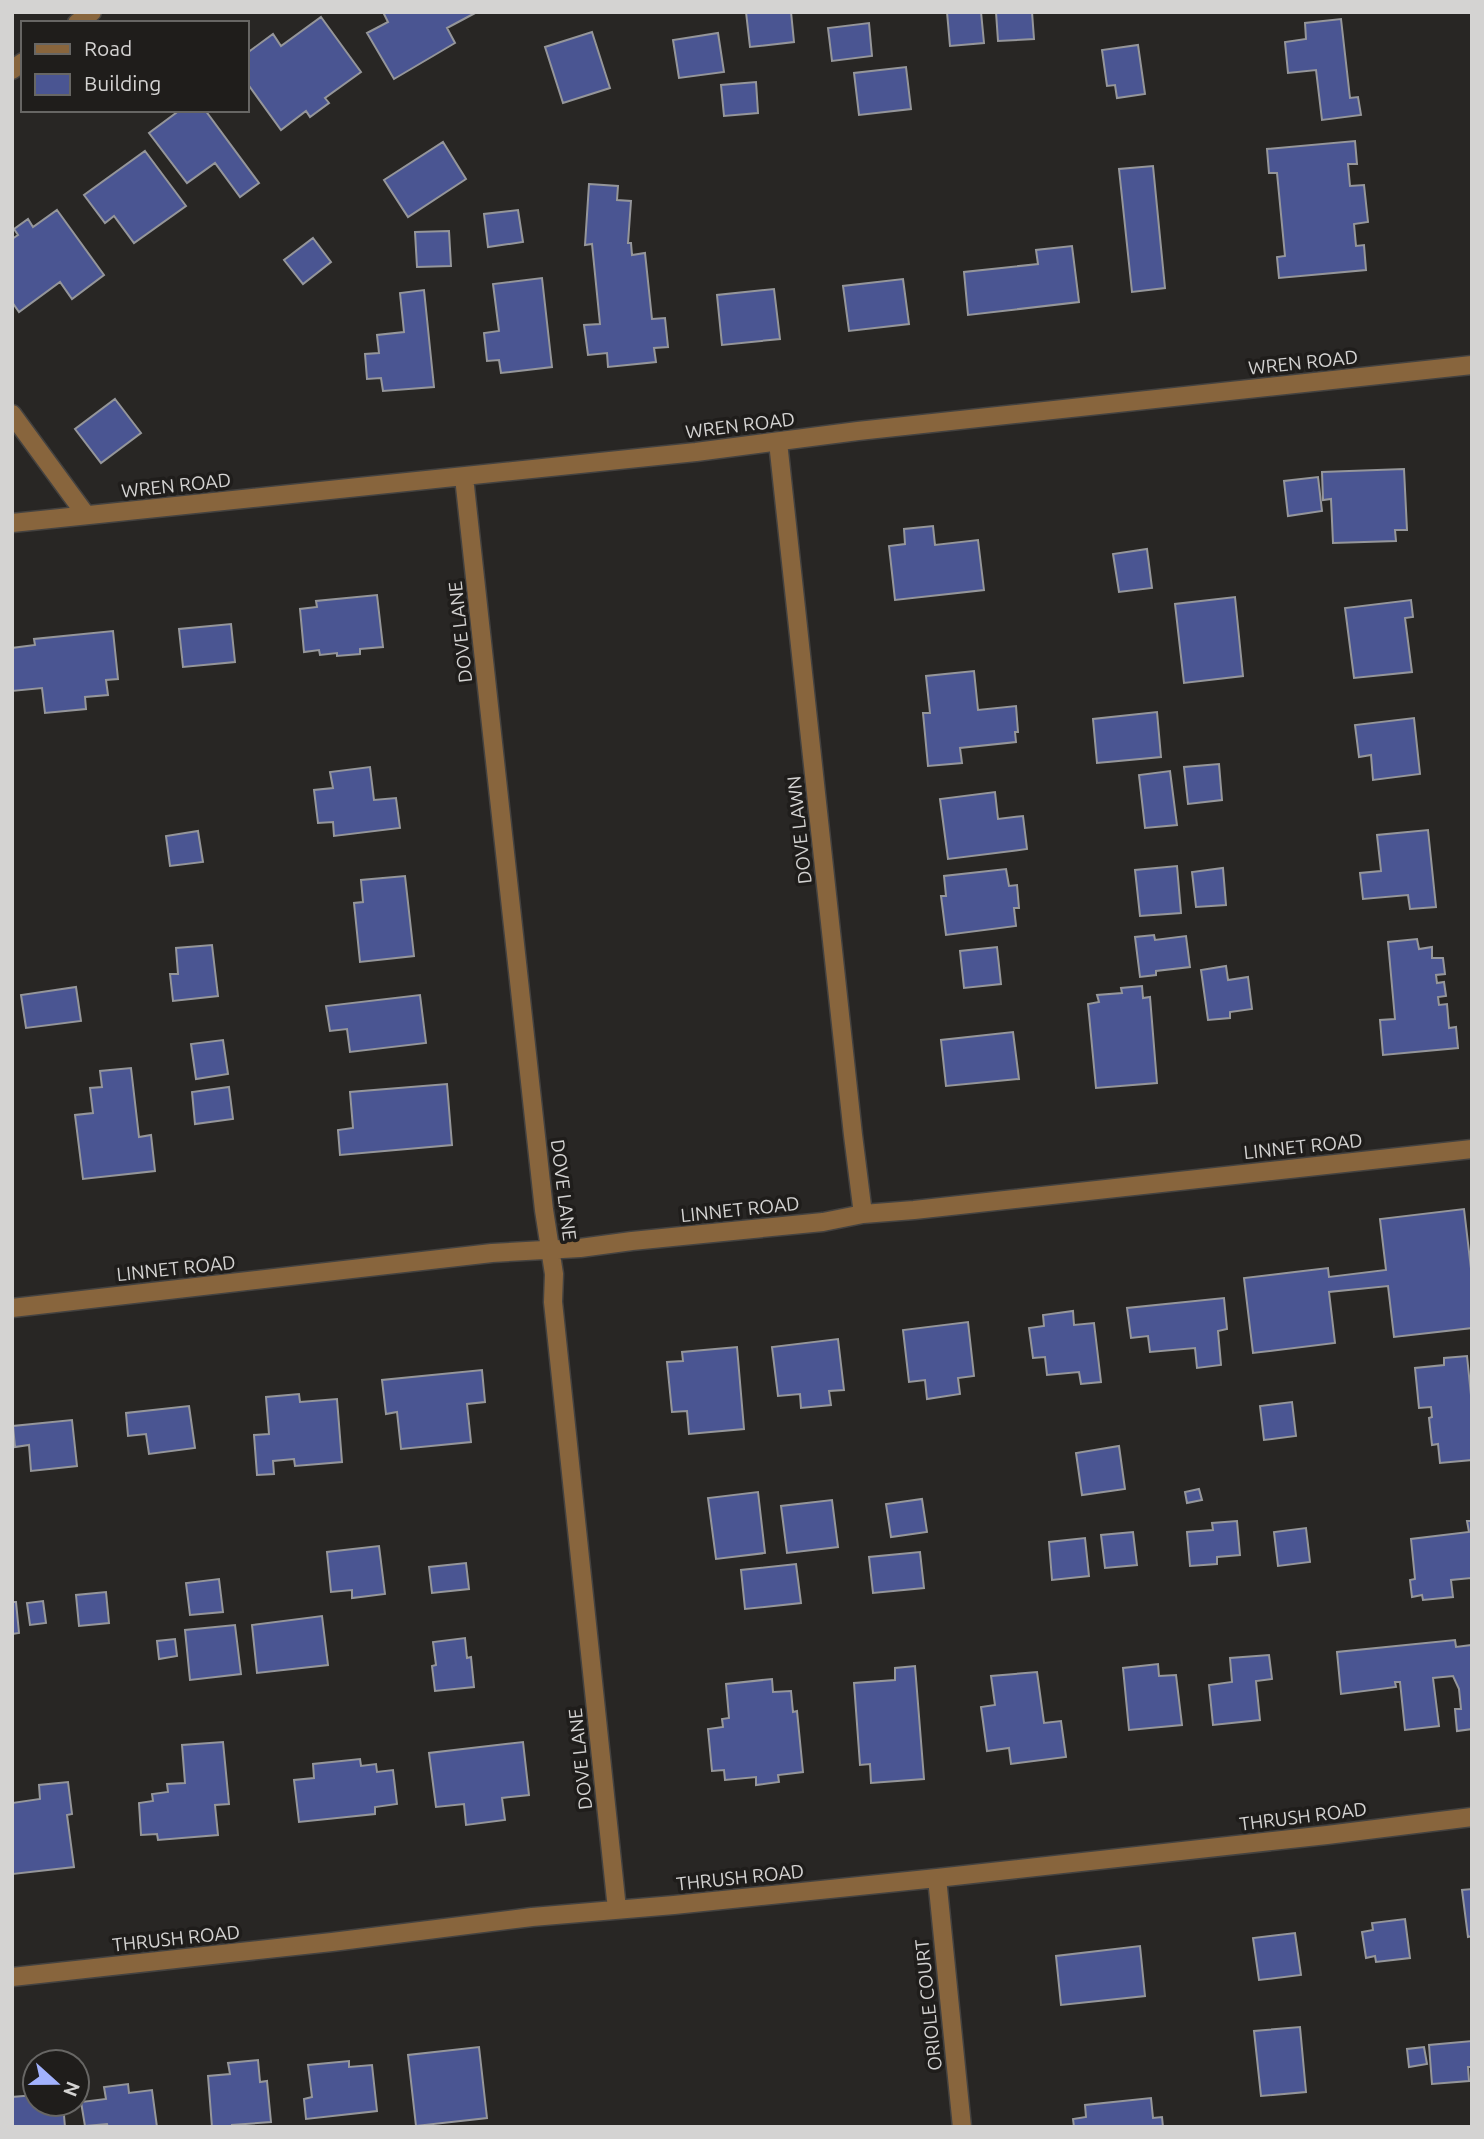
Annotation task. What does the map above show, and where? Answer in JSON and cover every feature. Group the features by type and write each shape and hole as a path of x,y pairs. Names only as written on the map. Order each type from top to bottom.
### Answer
{"street":[{"name":"WREN ROAD","path":"12,523 464,477 858,431 1472,365"},
{"path":"12,414 86,515"},
{"name":"DOVE LAWN","path":"778,442 863,1214"},
{"name":"DOVE LANE","path":"464,477 543,1196 554,1274 553,1302 617,1909"},
{"name":"LINNET ROAD","path":"12,1308 492,1253 580,1248 823,1222 863,1214 1472,1149"},
{"name":"THRUSH ROAD","path":"12,1977 532,1917 937,1878 1472,1817"},
{"name":"ORIOLE COURT","path":"937,1878 962,2127"}],"building":[{"path":"383,12 477,12 447,28 455,43 394,79 367,33 388,22"},
{"path":"746,12 791,12 794,42 750,47"},
{"path":"947,12 981,12 984,43 950,46"},
{"path":"996,12 1032,12 1034,39 998,41"},
{"path":"321,17 361,72 325,98 329,103 310,117 306,111 281,130 248,84 248,52 273,34 281,46"},
{"path":"1341,19 1350,98 1358,97 1361,115 1322,120 1316,70 1288,73 1285,42 1306,39 1305,23"},
{"path":"869,23 872,56 832,61 828,28"},
{"path":"592,32 610,88 563,103 545,47"},
{"path":"718,33 724,72 679,78 673,40"},
{"path":"1138,45 1145,94 1117,98 1115,85 1107,86 1102,50"},
{"path":"906,67 911,109 859,115 854,73"},
{"path":"756,82 758,113 724,116 721,85"},
{"path":"177,112 206,112 259,183 240,197 215,163 187,183 149,133"},
{"path":"1355,141 1357,164 1348,164 1350,186 1364,185 1368,222 1354,224 1356,246 1364,245 1366,270 1279,278 1277,257 1285,256 1277,173 1269,173 1267,149"},
{"path":"443,142 466,179 408,217 384,180"},
{"path":"145,151 186,206 134,243 114,216 105,223 84,195"},
{"path":"1153,166 1165,288 1132,292 1119,169"},
{"path":"589,184 618,186 617,200 631,201 628,243 631,243 632,255 645,253 652,319 665,318 668,347 654,348 656,362 608,367 607,353 588,355 584,325 600,324 592,244 585,245"},
{"path":"57,210 104,275 72,299 60,282 19,312 12,302 12,239 18,235 14,229 28,219 33,227"},
{"path":"518,210 523,242 488,247 484,214"},
{"path":"449,231 451,266 417,267 415,232"},
{"path":"313,238 331,262 303,284 284,260"},
{"path":"1072,246 1079,302 968,315 964,272 1038,264 1036,250"},
{"path":"542,278 552,367 501,373 499,360 487,361 484,333 499,331 493,284"},
{"path":"903,279 909,324 849,331 843,286"},
{"path":"774,289 780,339 722,345 717,295"},
{"path":"424,290 434,387 383,391 381,378 367,379 365,354 379,353 377,335 404,332 400,293"},
{"path":"115,399 141,433 101,463 75,429"},
{"path":"1404,469 1407,530 1395,530 1396,541 1333,543 1331,499 1323,500 1322,472"},
{"path":"1318,477 1322,511 1288,516 1284,481"},
{"path":"933,526 935,545 978,540 984,590 895,600 889,546 905,544 904,529"},
{"path":"1147,549 1152,588 1119,592 1113,554"},
{"path":"377,595 383,647 360,649 360,654 337,656 337,653 320,655 319,650 304,652 300,609 317,607 316,601"},
{"path":"1235,597 1243,676 1184,683 1175,604"},
{"path":"1411,600 1413,617 1405,618 1412,672 1354,678 1345,608"},
{"path":"231,624 235,662 183,667 179,629"},
{"path":"113,631 118,679 106,680 108,695 85,697 86,709 45,713 42,688 12,691 12,648 35,645 34,639"},
{"path":"974,671 978,710 1016,706 1016,742 960,748 962,763 928,766 923,713 930,713 926,676"},
{"path":"1157,712 1161,757 1097,763 1093,719"},
{"path":"1414,718 1420,774 1373,780 1371,755 1359,757 1355,725"},
{"path":"1219,764 1222,800 1188,804 1184,767"},
{"path":"370,767 374,800 396,798 400,828 334,836 333,822 318,823 314,790 333,788 330,772"},
{"path":"1170,771 1177,825 1145,828 1139,775"},
{"path":"995,792 998,819 1023,816 1027,849 948,859 940,799"},
{"path":"1428,830 1436,907 1410,909 1408,895 1363,899 1360,873 1381,871 1377,835"},
{"path":"198,831 203,862 170,866 166,836"},
{"path":"1177,866 1181,913 1140,916 1135,870"},
{"path":"1223,868 1226,905 1196,907 1192,872"},
{"path":"1006,869 1009,886 1017,885 1019,908 1014,908 1016,926 946,935 941,896 946,896 944,876"},
{"path":"405,876 414,956 360,962 354,903 363,902 361,880"},
{"path":"1154,935 1155,940 1186,936 1190,967 1156,971 1156,975 1140,977 1135,937"},
{"path":"1417,939 1419,949 1432,947 1432,958 1443,958 1445,974 1436,975 1437,983 1444,982 1446,996 1438,997 1439,1005 1447,1004 1449,1028 1456,1027 1458,1048 1383,1055 1380,1020 1395,1019 1388,942"},
{"path":"212,945 218,996 173,1001 170,974 178,974 176,948"},
{"path":"997,947 1001,984 964,988 960,951"},
{"path":"1226,966 1228,980 1248,977 1252,1009 1230,1012 1230,1018 1208,1020 1201,970"},
{"path":"1142,986 1143,998 1150,997 1157,1083 1096,1088 1088,1004 1099,1002 1097,995 1122,993 1121,988"},
{"path":"76,987 81,1021 26,1028 21,995"},
{"path":"420,995 426,1043 350,1052 347,1029 330,1031 326,1006"},
{"path":"1013,1032 1019,1079 946,1086 941,1040"},
{"path":"223,1040 228,1074 196,1079 191,1044"},
{"path":"131,1068 139,1137 151,1135 155,1171 83,1179 75,1115 93,1113 90,1088 102,1087 100,1071"},
{"path":"447,1084 452,1145 340,1155 338,1130 353,1128 350,1092"},
{"path":"229,1087 233,1119 195,1124 192,1092"},
{"path":"1464,1209 1472,1277 1472,1328 1394,1337 1388,1286 1329,1292 1335,1343 1253,1353 1244,1278 1328,1268 1329,1277 1386,1270 1380,1219"},
{"path":"1224,1298 1227,1329 1218,1331 1221,1365 1197,1368 1195,1348 1150,1352 1148,1336 1131,1338 1127,1308"},
{"path":"1073,1311 1074,1325 1094,1323 1101,1382 1081,1384 1079,1372 1047,1375 1045,1357 1033,1358 1029,1328 1044,1326 1043,1315"},
{"path":"968,1322 974,1376 958,1378 960,1394 927,1399 925,1380 909,1382 903,1330"},
{"path":"838,1339 844,1390 829,1391 831,1405 801,1408 800,1394 778,1396 772,1347"},
{"path":"737,1347 744,1429 689,1434 687,1411 672,1412 667,1362 683,1361 682,1352"},
{"path":"1467,1356 1472,1405 1472,1460 1440,1463 1438,1444 1432,1445 1429,1418 1432,1417 1431,1407 1419,1408 1415,1368 1444,1365 1444,1358"},
{"path":"482,1370 485,1402 467,1404 471,1442 401,1449 397,1412 386,1414 382,1380"},
{"path":"299,1394 300,1402 337,1399 342,1462 295,1466 294,1459 273,1461 274,1474 257,1475 254,1435 269,1434 266,1397"},
{"path":"1292,1402 1296,1436 1264,1440 1260,1406"},
{"path":"189,1406 195,1448 149,1454 146,1434 128,1436 126,1413"},
{"path":"72,1420 77,1466 31,1471 29,1445 15,1447 13,1426"},
{"path":"1119,1446 1125,1489 1082,1495 1076,1453"},
{"path":"1199,1489 1202,1500 1187,1503 1185,1492"},
{"path":"758,1492 765,1553 716,1559 708,1498"},
{"path":"922,1499 927,1532 891,1537 886,1504"},
{"path":"832,1500 838,1547 787,1553 781,1506"},
{"path":"1237,1521 1240,1555 1217,1557 1217,1564 1190,1566 1187,1532 1213,1530 1212,1523"},
{"path":"1467,1521 1472,1521 1472,1588 1471,1578 1451,1580 1453,1597 1423,1600 1422,1595 1412,1597 1410,1580 1415,1579 1411,1539 1469,1532"},
{"path":"1306,1528 1310,1562 1278,1566 1274,1532"},
{"path":"1133,1532 1137,1565 1105,1568 1101,1535"},
{"path":"1085,1538 1089,1576 1052,1580 1049,1542"},
{"path":"379,1546 385,1594 352,1598 352,1590 331,1592 327,1552"},
{"path":"920,1552 924,1588 873,1593 869,1557"},
{"path":"466,1563 469,1589 432,1593 429,1567"},
{"path":"796,1564 801,1603 745,1609 741,1570"},
{"path":"219,1579 223,1612 190,1615 186,1583"},
{"path":"106,1592 109,1623 79,1626 76,1595"},
{"path":"43,1601 46,1623 30,1625 27,1603"},
{"path":"12,1602 16,1602 19,1633 12,1634"},
{"path":"322,1616 328,1665 257,1673 252,1625"},
{"path":"235,1625 241,1674 190,1680 185,1630"},
{"path":"465,1638 467,1658 471,1657 474,1687 435,1691 433,1642"},
{"path":"175,1639 177,1656 159,1659 157,1641"},
{"path":"1455,1640 1456,1647 1472,1645 1472,1729 1457,1731 1455,1709 1461,1709 1459,1689 1453,1676 1433,1678 1439,1726 1405,1730 1400,1682 1395,1682 1396,1687 1341,1694 1337,1652"},
{"path":"1269,1655 1272,1679 1256,1681 1260,1720 1213,1725 1209,1685 1232,1682 1230,1658"},
{"path":"1158,1664 1159,1676 1176,1675 1182,1725 1129,1730 1123,1668"},
{"path":"915,1666 924,1779 871,1783 870,1764 860,1765 854,1683 895,1680 895,1668"},
{"path":"1037,1672 1044,1723 1061,1721 1066,1757 1011,1764 1009,1748 987,1751 981,1707 995,1705 991,1676"},
{"path":"772,1679 773,1692 791,1691 793,1712 797,1711 803,1772 778,1775 779,1782 756,1785 756,1777 725,1780 724,1770 712,1771 708,1729 723,1727 722,1719 729,1718 726,1684"},
{"path":"223,1742 229,1804 215,1805 218,1835 158,1840 157,1834 141,1835 139,1803 153,1801 152,1794 168,1792 167,1784 185,1783 182,1745"},
{"path":"523,1742 529,1795 502,1798 505,1820 466,1825 464,1804 436,1807 429,1753"},
{"path":"360,1759 361,1766 376,1764 377,1772 393,1770 397,1804 375,1807 375,1814 299,1822 294,1780 314,1778 313,1764"},
{"path":"68,1782 72,1814 67,1815 74,1867 13,1874 12,1803 40,1799 39,1785"},
{"path":"1472,1889 1472,1936 1468,1937 1462,1890"},
{"path":"1405,1919 1410,1958 1376,1962 1375,1956 1366,1958 1362,1932 1373,1930 1372,1923"},
{"path":"1295,1933 1301,1975 1259,1980 1253,1938"},
{"path":"1140,1946 1145,1996 1061,2005 1056,1956"},
{"path":"1300,2027 1306,2092 1261,2096 1254,2031"},
{"path":"1472,2041 1469,2081 1432,2084 1429,2045"},
{"path":"479,2047 487,2118 416,2126 408,2055"},
{"path":"1424,2047 1427,2064 1409,2067 1407,2049"},
{"path":"258,2060 260,2082 267,2081 271,2122 212,2127 208,2076 230,2074 228,2063"},
{"path":"349,2061 349,2067 372,2065 377,2111 306,2119 304,2099 312,2097 308,2065"},
{"path":"128,2084 129,2093 152,2090 157,2127 108,2127 107,2124 85,2126 84,2118 91,2118 91,2101 106,2099 104,2087"},
{"path":"21,2096 21,2118 64,2118 65,2127 12,2127 12,2097"},
{"path":"1151,2098 1153,2118 1162,2117 1163,2127 1074,2127 1073,2119 1086,2117 1085,2105"}]}
